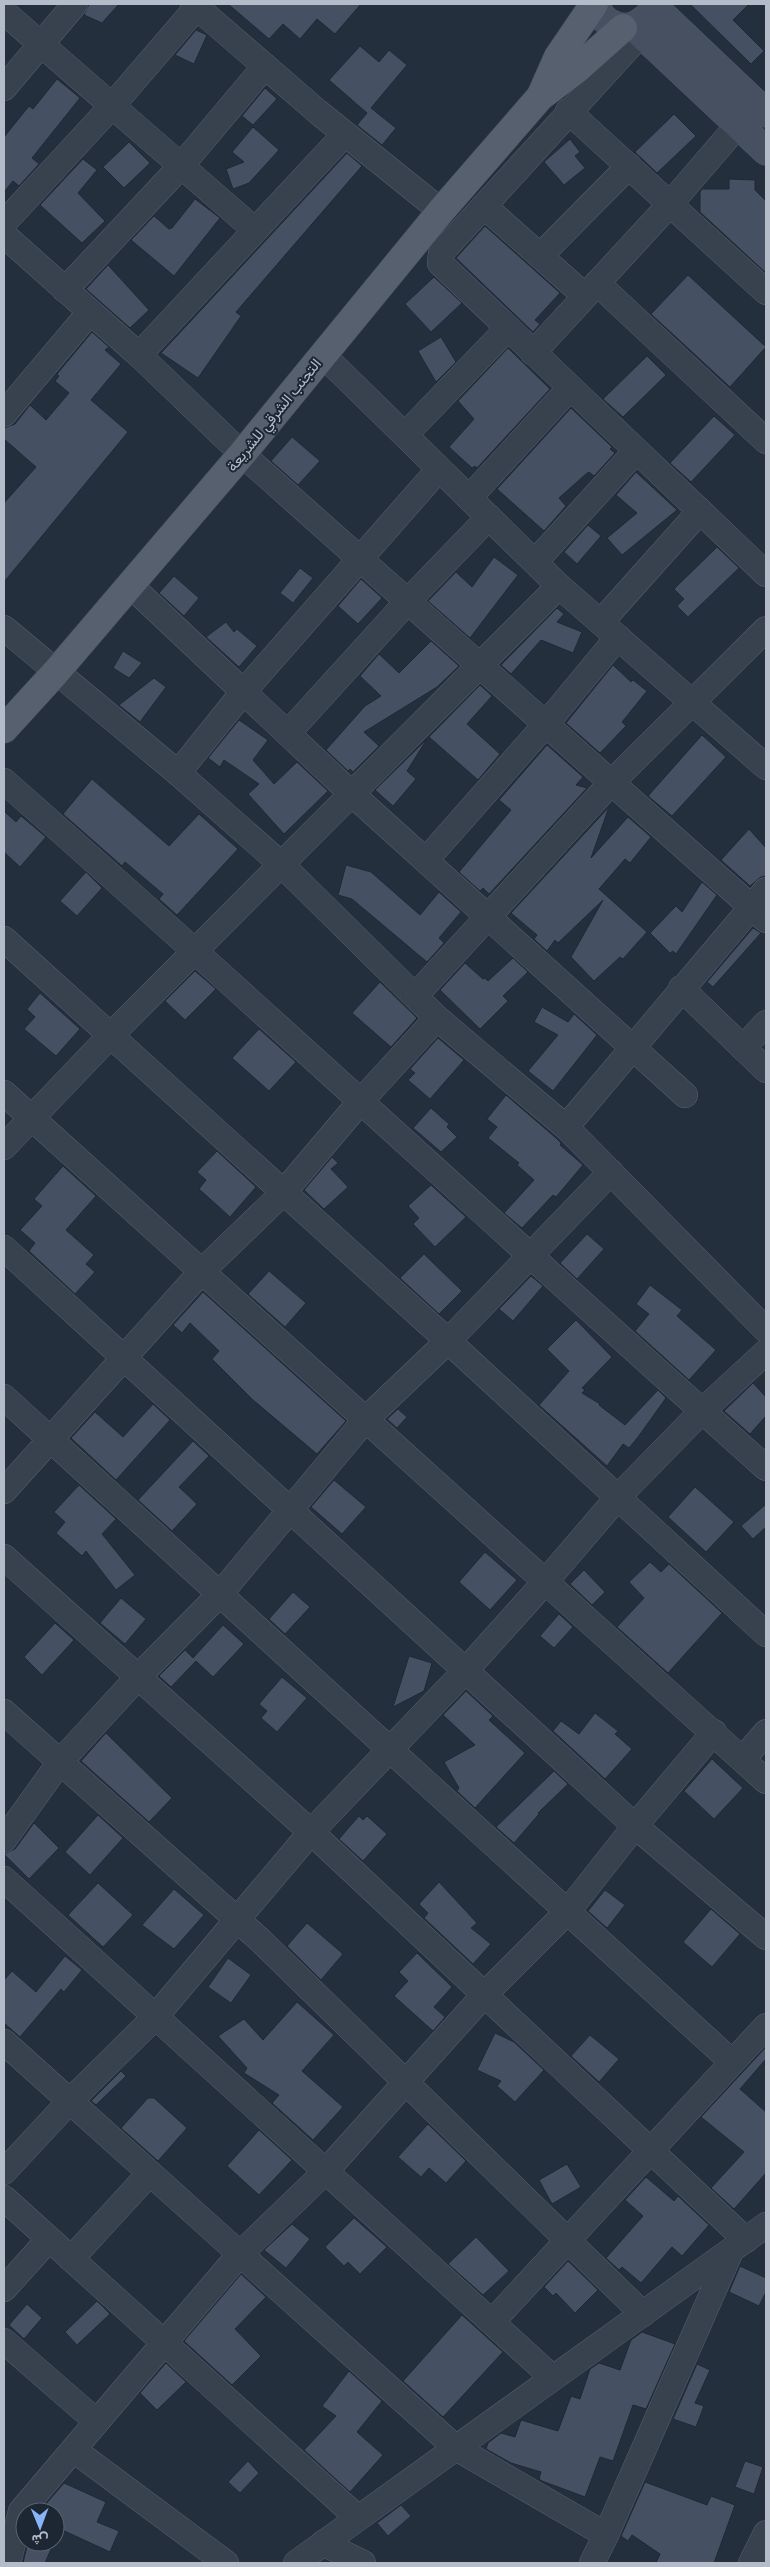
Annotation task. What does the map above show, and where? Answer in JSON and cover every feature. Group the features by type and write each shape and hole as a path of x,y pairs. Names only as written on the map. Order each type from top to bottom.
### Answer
{"main road":[{"path":"595,4 605,20 632,29 766,151"},
{"name":"التجنب الشرقي للشريعة","path":"540,97 558,57 595,4"},
{"path":"632,29 642,22 652,5 766,113"},
{"name":"التجنب الشرقي للشريعة","path":"4,728 56,672 242,454 441,211 540,97 632,29"}],"street":[{"path":"4,88 75,4"},
{"path":"4,223 112,106 195,5 346,134 441,211"},
{"path":"4,12 255,230"},
{"path":"632,29 568,112 441,253 440,263 507,329 766,574"},
{"path":"65,290 181,166 265,66"},
{"path":"568,112 671,203 766,292"},
{"path":"533,353 671,203 738,125"},
{"path":"139,355 346,134"},
{"path":"540,256 629,166"},
{"path":"484,206 540,256 591,289 766,441"},
{"path":"4,235 139,355 242,454 611,783 761,905 681,988 566,1127"},
{"path":"4,414 90,312"},
{"path":"405,435 507,329"},
{"path":"323,355 559,586 766,767"},
{"path":"469,498 570,388"},
{"path":"535,562 636,450"},
{"path":"178,772 244,690 440,469"},
{"path":"426,860 546,724 610,630 700,511"},
{"path":"288,733 408,600 489,517"},
{"path":"130,585 244,690 352,794 685,1095"},
{"path":"4,1147 110,1036 559,586"},
{"path":"4,628 178,772 282,865 437,1018 566,1127 766,1330"},
{"path":"415,996 611,783 691,701 764,634"},
{"path":"4,781 196,950 360,1102 766,1468"},
{"path":"4,939 448,1341 766,1634"},
{"path":"681,988 766,1070"},
{"path":"4,1492 202,1271 283,1193 360,1102 437,1018"},
{"path":"743,1048 766,1023"},
{"path":"4,1093 714,1732 766,1781"},
{"path":"4,1840 60,1762 220,1594 366,1419 448,1341 532,1256 610,1172"},
{"path":"4,1248 635,1826 766,1937"},
{"path":"4,2172 70,2102 156,2016 238,1921 311,1832 466,1670 618,1497 702,1411 766,1352"},
{"path":"4,1397 732,2062"},
{"path":"4,1557 311,1832 651,2149 739,2245"},
{"path":"4,1712 238,1921 643,2314"},
{"path":"8,2563 22,2511 164,2343 239,2255 326,2171 485,1994 568,1912 635,1826 714,1732"},
{"path":"743,1759 766,1732"},
{"path":"4,1879 554,2378"},
{"path":"492,2322 766,2026"},
{"path":"4,2042 456,2448 606,2535"},
{"path":"71,2259 149,2174"},
{"path":"4,2198 358,2518"},
{"path":"296,2563 766,2225"},
{"path":"4,2289 49,2239"},
{"path":"592,2563 739,2245"},
{"path":"4,2341 97,2422"},
{"path":"74,2450 226,2563"},
{"path":"751,2563 766,2533"},
{"path":"324,2543 363,2563"}],"building":[{"path":"89,4 119,4 102,23 84,15"},
{"path":"228,4 361,4 335,34 317,19 300,39 283,24 269,39"},
{"path":"690,4 749,4 733,20 764,51 751,64"},
{"path":"196,30 207,35 194,64 175,55"},
{"path":"360,46 379,62 389,50 407,65 371,108 396,128 382,145 357,125 367,113 329,80"},
{"path":"57,79 80,98 32,158 39,164 19,186 13,181 4,192 4,137 29,106 33,109"},
{"path":"265,88 277,99 253,125 242,116"},
{"path":"674,114 696,136 657,173 635,152"},
{"path":"253,127 279,150 249,183 233,189 226,169 244,162 232,152"},
{"path":"570,139 580,152 575,156 585,168 564,185 544,162"},
{"path":"129,142 150,163 124,188 103,167"},
{"path":"347,153 362,166 236,312 241,316 198,378 161,353"},
{"path":"83,159 97,170 78,193 105,221 82,243 40,205"},
{"path":"729,179 755,180 755,190 766,201 766,273 700,212 700,192 702,189 729,189"},
{"path":"195,199 220,218 174,276 131,240 154,216 169,229 172,228"},
{"path":"485,226 560,293 535,320 540,324 533,332 456,258"},
{"path":"108,265 149,310 130,328 86,289"},
{"path":"688,275 766,347 730,387 651,314"},
{"path":"434,277 462,303 431,332 405,304"},
{"path":"92,332 109,347 105,350 121,364 91,400 128,432 4,582 4,503 36,467 4,439 4,428 15,424 30,405 46,420 69,393 55,381 59,376 57,374"},
{"path":"441,337 456,362 436,382 418,351"},
{"path":"508,348 550,389 477,468 475,466 472,468 449,447 474,419 458,401"},
{"path":"647,356 666,375 623,417 603,399"},
{"path":"571,408 612,447 610,449 615,453 594,476 589,472 559,498 566,506 544,531 497,489"},
{"path":"714,416 735,435 691,482 670,463"},
{"path":"292,437 320,461 298,485 271,461"},
{"path":"636,472 677,510 622,555 607,538 637,513 616,495"},
{"path":"588,525 601,536 577,564 564,552"},
{"path":"717,547 739,568 688,617 677,606 684,599 674,589"},
{"path":"494,557 518,575 470,638 428,601 456,572 472,587"},
{"path":"300,568 313,578 293,603 280,593"},
{"path":"174,576 199,598 184,616 159,593"},
{"path":"361,579 382,598 358,624 338,606"},
{"path":"557,608 564,614 557,622 582,632 573,653 541,640 511,674 501,665"},
{"path":"226,622 234,632 237,629 257,646 239,667 206,637"},
{"path":"431,641 459,666 437,687 364,732 379,746 353,772 350,769 348,771 326,750 365,706 381,696 360,676 379,654 399,673"},
{"path":"123,651 142,663 129,678 113,668"},
{"path":"613,665 631,682 633,680 647,691 622,722 626,726 600,753 566,723"},
{"path":"154,678 166,687 140,722 119,705"},
{"path":"480,685 492,696 467,724 500,754 478,780 429,737"},
{"path":"239,720 268,740 253,760 274,784 297,762 328,791 284,834 248,794 259,784 224,760 220,767 208,758"},
{"path":"702,735 726,757 672,816 648,796"},
{"path":"427,739 407,771 416,779 393,806 375,790"},
{"path":"547,745 583,777 576,785 587,788 489,894 483,888 480,891 459,872 511,810 499,800"},
{"path":"92,779 169,846 199,814 238,849 177,915 159,899 163,894 125,862 122,866 63,814"},
{"path":"609,807 591,858 628,817 651,837 630,863 625,859 599,889 647,932 623,959 620,957 594,981 571,957 603,900 558,943 555,940 547,951 534,939 537,935 511,913"},
{"path":"4,811 16,822 21,816 46,837 20,867 4,852"},
{"path":"749,829 766,848 766,876 761,877 750,886 721,860"},
{"path":"346,865 371,872 420,915 439,892 461,912 439,938 444,943 427,962 352,899 338,895"},
{"path":"86,872 102,888 77,916 60,901"},
{"path":"702,882 717,895 676,954 673,951 670,953 650,933 676,906 682,912"},
{"path":"753,928 761,933 713,987 707,982"},
{"path":"513,958 528,972 503,996 508,1001 480,1029 440,990 465,963 483,979 485,978 488,981"},
{"path":"195,971 216,989 185,1020 165,1001"},
{"path":"380,982 417,1018 391,1047 352,1013"},
{"path":"40,993 80,1029 56,1056 24,1029 35,1017 27,1009"},
{"path":"542,1007 568,1022 574,1014 597,1035 553,1091 528,1071 558,1035 534,1022"},
{"path":"259,1029 296,1062 269,1091 232,1058"},
{"path":"438,1038 464,1060 430,1099 408,1080 415,1073 410,1069"},
{"path":"506,1095 556,1138 561,1143 560,1145 583,1165 556,1197 553,1195 522,1228 504,1213 534,1180 517,1165 519,1163 488,1138 497,1127 487,1119"},
{"path":"431,1108 449,1124 447,1127 457,1137 441,1152 413,1128"},
{"path":"217,1151 256,1187 230,1217 199,1189 206,1180 197,1172"},
{"path":"332,1157 338,1163 331,1169 348,1187 324,1209 304,1190"},
{"path":"63,1166 96,1196 66,1230 94,1255 86,1264 95,1272 75,1294 29,1251 35,1243 20,1230 42,1206 34,1199"},
{"path":"431,1185 466,1217 435,1247 413,1224 419,1218 408,1206"},
{"path":"587,1234 604,1249 577,1279 560,1263"},
{"path":"424,1254 462,1291 439,1314 400,1278"},
{"path":"269,1271 306,1303 285,1327 248,1294"},
{"path":"531,1276 543,1286 513,1321 499,1309"},
{"path":"650,1285 682,1310 677,1316 716,1350 689,1380 635,1331 649,1314 636,1304"},
{"path":"203,1292 346,1421 317,1454 253,1400 212,1359 219,1351 190,1323 182,1333 173,1325"},
{"path":"576,1320 612,1357 582,1388 585,1390 582,1393 600,1404 625,1425 658,1390 666,1398 629,1448 623,1444 607,1466 539,1405 569,1371 547,1349"},
{"path":"753,1383 766,1397 766,1416 750,1434 724,1411"},
{"path":"153,1404 170,1420 116,1480 71,1438 95,1412 123,1437"},
{"path":"398,1409 407,1417 397,1428 387,1419"},
{"path":"193,1441 209,1456 179,1487 197,1504 172,1531 138,1500"},
{"path":"334,1480 366,1507 342,1534 311,1507"},
{"path":"79,1485 116,1519 102,1534 135,1575 116,1590 86,1551 82,1556 56,1533 65,1522 54,1512"},
{"path":"695,1487 734,1522 706,1552 668,1517"},
{"path":"766,1504 766,1527 753,1539 741,1526"},
{"path":"485,1552 517,1580 490,1610 459,1582"},
{"path":"650,1562 661,1572 669,1564 722,1613 668,1673 617,1627 644,1598 629,1582"},
{"path":"584,1570 605,1592 592,1605 570,1584"},
{"path":"293,1592 310,1607 285,1634 269,1619"},
{"path":"121,1598 146,1619 125,1644 100,1623"},
{"path":"559,1614 573,1627 554,1648 540,1636"},
{"path":"55,1623 74,1640 42,1675 24,1657"},
{"path":"223,1625 244,1644 213,1677 196,1661 171,1687 159,1676 185,1650 193,1658"},
{"path":"409,1656 432,1663 424,1691 393,1707"},
{"path":"282,1677 307,1698 277,1732 261,1718 267,1711 259,1704"},
{"path":"466,1691 493,1716 489,1720 525,1753 475,1808 457,1791 459,1788 444,1762 475,1745 443,1715"},
{"path":"595,1713 618,1731 615,1734 632,1749 605,1779 553,1731 561,1721 579,1734"},
{"path":"106,1733 172,1798 149,1822 81,1761"},
{"path":"712,1759 743,1788 714,1819 684,1791"},
{"path":"554,1771 568,1784 538,1813 514,1843 496,1827"},
{"path":"98,1815 123,1838 90,1875 65,1852"},
{"path":"359,1816 363,1820 367,1816 387,1834 363,1861 339,1839"},
{"path":"34,1823 59,1848 29,1879 4,1854 15,1849"},
{"path":"439,1882 477,1923 471,1928 491,1944 473,1964 424,1918 428,1913 419,1904"},
{"path":"98,1883 133,1915 103,1947 68,1915"},
{"path":"174,1889 204,1915 174,1949 142,1925"},
{"path":"605,1890 625,1905 607,1928 588,1911"},
{"path":"711,1909 740,1934 712,1967 683,1942"},
{"path":"307,1923 343,1954 321,1980 287,1946"},
{"path":"417,1953 452,1987 434,2007 445,2017 433,2031 394,1996 408,1981 399,1972"},
{"path":"65,1956 82,1970 64,1992 61,1989 20,2037 4,2023 4,1980 12,1971 36,1992"},
{"path":"228,1958 251,1975 231,2003 208,1987"},
{"path":"297,2002 334,2035 302,2071 343,2107 313,2140 272,2103 279,2095 244,2073 247,2068 218,2036 244,2019 263,2040"},
{"path":"495,2033 514,2042 544,2070 515,2102 497,2086 501,2081 477,2070"},
{"path":"590,2035 619,2059 599,2082 571,2056"},
{"path":"766,2047 766,2059 740,2089 766,2112 766,2173 734,2209 711,2188 744,2152 701,2117"},
{"path":"121,2071 126,2076 96,2105 91,2101"},
{"path":"148,2098 154,2098 187,2128 158,2161 121,2128"},
{"path":"428,2124 466,2161 446,2183 429,2168 421,2177 398,2157"},
{"path":"259,2130 292,2160 259,2195 227,2166"},
{"path":"567,2164 581,2187 552,2204 539,2180"},
{"path":"646,2177 674,2201 678,2196 709,2225 682,2256 672,2247 641,2283 622,2267 619,2270 606,2258 643,2216 625,2200"},
{"path":"354,2218 387,2247 360,2274 348,2262 344,2266 325,2247"},
{"path":"292,2224 310,2239 286,2268 264,2250"},
{"path":"476,2237 509,2271 483,2295 448,2264"},
{"path":"568,2261 598,2290 575,2313 556,2293 553,2296 544,2287"},
{"path":"740,2266 766,2278 766,2292 759,2306 729,2292"},
{"path":"241,2274 266,2297 235,2329 261,2356 232,2385 184,2341"},
{"path":"97,2301 110,2314 77,2345 65,2332"},
{"path":"27,2304 42,2318 24,2339 9,2325"},
{"path":"462,2315 503,2352 443,2417 403,2381"},
{"path":"642,2332 675,2344 646,2409 633,2405 613,2461 600,2457 585,2497 542,2481 539,2479 541,2472 511,2463 486,2449 488,2443 501,2433 515,2437 521,2420 558,2431 571,2396 580,2399 590,2369 599,2363 620,2370 631,2340"},
{"path":"166,2363 186,2382 157,2410 140,2393"},
{"path":"697,2364 710,2370 695,2403 704,2406 696,2427 673,2419"},
{"path":"349,2371 382,2401 357,2432 383,2455 350,2492 304,2450 336,2416 322,2406"},
{"path":"248,2461 259,2473 240,2493 228,2482"},
{"path":"745,2461 763,2467 754,2494 735,2487"},
{"path":"645,2482 707,2505 711,2496 735,2505 714,2563 656,2563 660,2554 632,2535 628,2541 621,2536"},
{"path":"64,2483 106,2502 97,2522 119,2531 110,2552 65,2531 65,2502 48,2502"},
{"path":"401,2505 411,2516 388,2536 377,2523"},
{"path":"26,2552 50,2552 45,2563 23,2563"}]}
